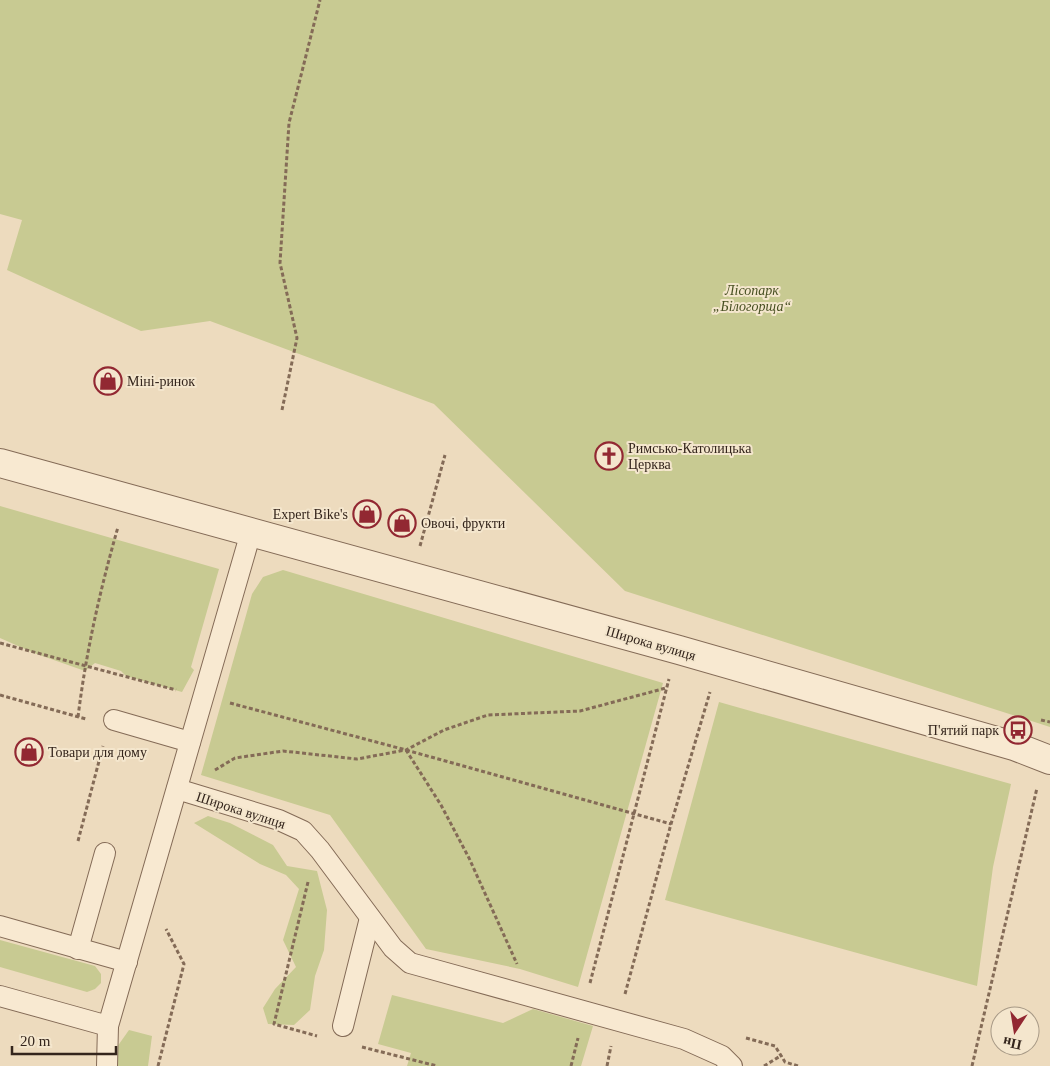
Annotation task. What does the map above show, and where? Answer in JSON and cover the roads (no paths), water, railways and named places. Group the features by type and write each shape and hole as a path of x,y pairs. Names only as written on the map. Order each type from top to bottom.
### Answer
{"street":[{"name":"Широка вулиця","path":"0,463 1014,746 1050,760"}],"lane":[{"path":"106,1066 108,1026 251,532"},
{"path":"114,720 190,742"},
{"name":"Широка вулиця","path":"177,788 279,820 302,831 320,850 393,948 410,963 618,1019 684,1039 722,1056 732,1066"},
{"path":"78,949 105,853"},
{"path":"343,1026 370,918"},
{"path":"0,926 127,962"},
{"path":"0,996 108,1026"}],"place":[{"name":"Міні-ринок","path":"108,381"},
{"name":"Римсько-Католицька Церква","path":"609,456"},
{"name":"Expert Bike's","path":"367,514"},
{"name":"Овочі, фрукти","path":"402,523"},
{"name":"П'ятий парк","path":"1018,730"},
{"name":"Товари для дому","path":"29,752"}],"park label":[{"name":"Лісопарк „Білогорща“","path":"752,298"}]}
